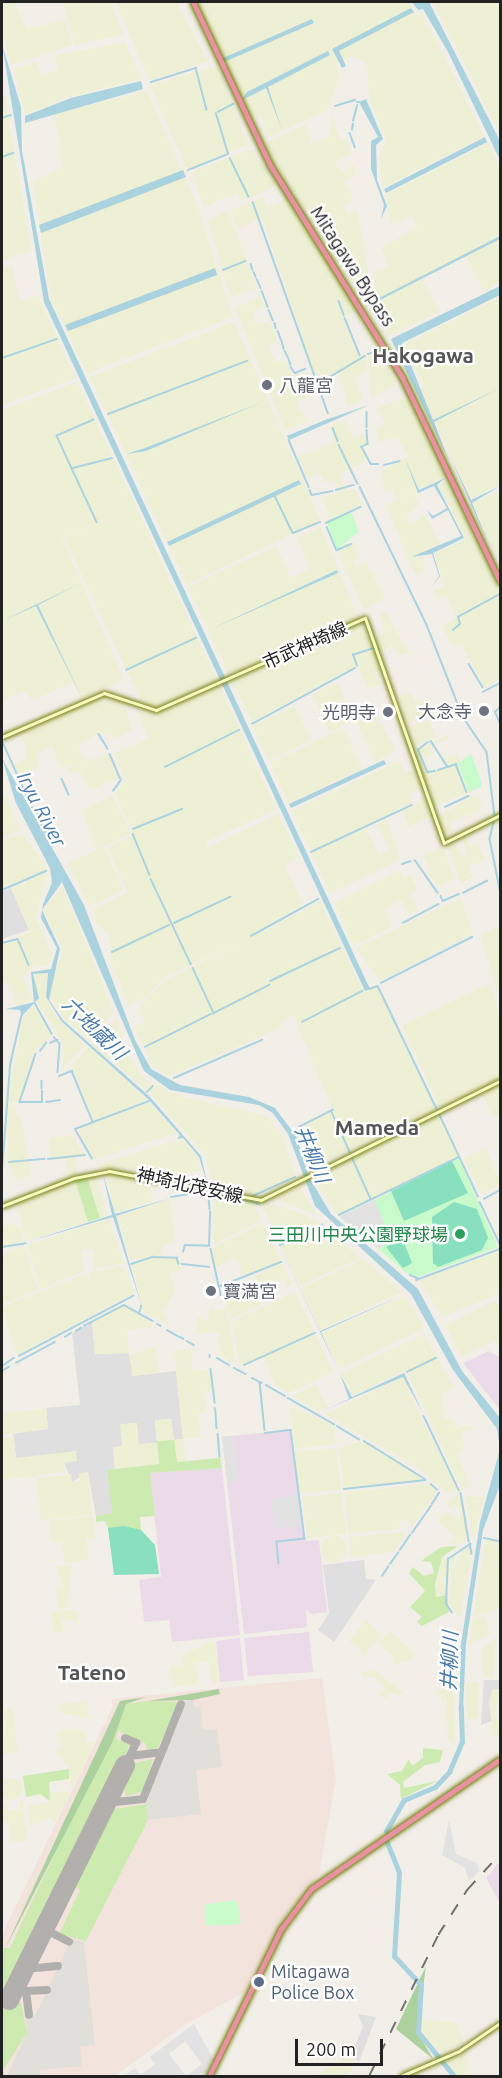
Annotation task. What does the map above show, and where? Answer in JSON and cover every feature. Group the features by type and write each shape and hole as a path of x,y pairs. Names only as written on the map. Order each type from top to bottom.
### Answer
{"highway":[{"name":"Mitagawa Bypass","path":"192,2 270,165 402,377 501,582"},
{"path":"209,2076 281,1929 311,1889 501,1759"}],"main road":[{"name":"市武神埼線","path":"2,736 104,693 150,711 365,618 444,843 501,815"},
{"name":"神埼北茂安線","path":"2,1206 74,1178 109,1171 261,1200 501,1081"},
{"path":"401,2076 459,2051 501,2023"}],"shaded area":[{"path":"11,888 29,930 2,939 2,892"},
{"path":"374,1200 392,1239 379,1249 340,1217"},
{"path":"92,1322 95,1354 129,1353 133,1376 176,1371 183,1439 174,1440 171,1419 155,1421 157,1443 113,1447 115,1469 107,1470 113,1514 96,1516 88,1472 72,1482 64,1462 16,1458 13,1433 48,1429 46,1408 80,1405 72,1333"},
{"path":"489,1351 500,1357 500,1410 463,1363"},
{"path":"290,1430 305,1541 319,1540 327,1612 311,1614 306,1609 307,1627 244,1634 222,1437"},
{"path":"234,1436 239,1481 228,1483 222,1437"},
{"path":"222,1468 240,1635 172,1642 169,1620 144,1622 139,1580 161,1577 150,1473"},
{"path":"297,1494 301,1526 275,1529 271,1499"},
{"path":"364,1560 366,1579 376,1580 334,1642 318,1630 329,1613 323,1565"},
{"path":"309,1632 313,1672 248,1676 244,1638"},
{"path":"240,1638 244,1680 220,1682 216,1641"},
{"path":"322,1678 336,1779 319,1874 288,1911 247,1991 186,2024 115,2076 2,2076 2,1934 113,1706 112,1699"},
{"path":"484,1680 500,1680 500,1689 492,1690 492,1721 481,1725"},
{"path":"193,1700 194,1707 200,1706 203,1729 217,1730 222,1767 196,1770 201,1814 148,1820 146,1804 184,1701"},
{"path":"449,1820 456,1854 477,1863 479,1871 469,1881 465,1868 442,1855"},
{"path":"500,1861 500,1903 486,1878"},
{"path":"71,1939 84,1942 95,2045 80,2047 82,2066 40,2070 40,2076 7,2076 27,2033 25,2015 36,2014"},
{"path":"358,2014 376,2017 359,2062 351,2055 363,2027"},
{"path":"194,2024 213,2059 206,2076 124,2076 135,2068 140,2075 155,2064 150,2057","holes":["185,2041 202,2064 186,2076 169,2054"]}],"green space":[{"path":"2,2 14,2 27,29 65,20 72,45 11,65 2,35"},
{"path":"63,2 111,2 123,35 75,45"},
{"path":"116,2 176,2 207,61 150,81"},
{"path":"197,2 409,2 416,15 422,13 484,136 383,188 379,157 386,139 370,101 366,62 351,56 336,64 339,77 327,111 268,137 261,115 252,119"},
{"path":"433,2 500,2 500,134"},
{"path":"125,42 141,79 69,97 25,115 14,69 36,62 42,75 58,69 54,56"},
{"path":"217,66 248,145 187,169 150,85"},
{"path":"2,79 31,251 2,261"},
{"path":"147,91 197,205 233,317 87,373 51,299 33,181 62,167 55,114"},
{"path":"331,113 340,141 347,139 351,154 335,162 340,172 354,165 356,175 344,181 354,200 344,205 348,214 356,210 361,226 368,274 357,279 360,293 266,149 267,142 306,124 311,143 330,137"},
{"path":"488,143 500,168 500,282 483,291 466,256 422,278 439,312 388,336 377,313 373,273 389,267 381,247 418,228 412,216 390,225 387,194"},
{"path":"251,149 277,186 241,201 237,193 204,207 193,172"},
{"path":"284,191 360,309 342,317 360,359 365,359 366,372 354,378 363,399 348,407 338,371 319,379 313,370 262,218 238,229 231,210 263,198 267,208 282,201"},
{"path":"228,211 257,288 231,297 207,220"},
{"path":"12,264 20,301 38,295 75,378 2,405 2,268"},
{"path":"261,297 264,306 253,311 256,324 269,322 277,340 268,346 276,362 286,360 291,376 307,372 317,383 318,392 296,402 307,421 285,430 235,307"},
{"path":"500,297 500,485 471,499 420,390 425,387 404,345"},
{"path":"234,322 320,520 187,585 90,377"},
{"path":"383,351 396,385 371,397 368,355"},
{"path":"77,382 217,680 156,707 144,707 65,539 96,522 62,539 124,680 81,699 73,683 32,700 24,691 2,701 2,410"},
{"path":"406,396 446,477 396,499 393,489 385,492 380,472 408,456 397,438 379,442 376,428 385,424 377,408"},
{"path":"345,420 353,438 367,432 367,443 361,447 368,459 339,475 347,491 356,490 363,504 331,519 322,497 338,493 335,480 324,482 321,474 307,478 297,457 335,442 329,426"},
{"path":"447,480 473,534 465,538 438,485"},
{"path":"500,491 500,562 473,503"},
{"path":"414,492 419,505 407,516 410,524 426,515 441,546 423,554 424,571 415,575 386,505"},
{"path":"351,512 359,532 337,549 326,521"},
{"path":"321,527 358,618 229,674 188,587 276,546 291,578 310,569 297,538"},
{"path":"474,536 500,591 500,679 485,687 461,644 453,647 442,627 456,617 446,595 437,599 433,591 445,585 434,554"},
{"path":"353,542 360,557 353,560 357,567 366,562 385,598 364,610 337,549"},
{"path":"387,611 409,652 399,656 392,646 381,651 376,637 386,632 379,614"},
{"path":"361,623 374,646 351,655 355,666 252,722 232,680"},
{"path":"374,649 382,672 376,675 380,684 368,689 354,657"},
{"path":"337,682 354,720 330,732 312,694"},
{"path":"220,686 276,809 205,842 208,847 279,814 299,858 285,865 303,905 249,938 163,978 147,997 128,1006 111,960 109,934 96,924 93,911 127,892 108,848 134,834 115,793 126,780 114,753 149,739 137,711 158,712"},
{"path":"411,693 415,703 427,699 434,714 408,724 399,696"},
{"path":"100,697 124,703 132,731 116,738 101,733 78,744 86,761 108,754 119,778 89,790 80,771 70,774 67,766 61,768 52,746 36,755 40,766 20,777 14,764 25,758 26,749 19,733"},
{"path":"295,706 311,740 269,761 253,726"},
{"path":"375,714 396,750 375,762 356,722"},
{"path":"429,720 435,736 415,747 409,727"},
{"path":"343,728 362,769 288,803 270,763"},
{"path":"447,735 448,740 430,745 432,754 422,758 428,773 448,768 444,758 456,755 455,743 469,792 435,806 414,752"},
{"path":"471,754 481,780 481,787 469,792 458,763"},
{"path":"399,761 405,773 416,769 423,788 408,795 411,804 311,851 292,811"},
{"path":"2,791 21,830 2,837"},
{"path":"112,796 131,833 104,847 123,890 89,906 68,862 97,850 82,811"},
{"path":"471,796 482,799 480,811 449,822 453,834 443,834 437,818"},
{"path":"427,799 432,816 409,827 402,811"},
{"path":"387,818 400,860 330,893 312,853 366,828 379,855 390,850 377,823"},
{"path":"22,833 47,869 2,889 2,840"},
{"path":"465,836 471,847 478,843 485,861 468,866 473,877 461,884 448,848 454,842 462,857 468,854 461,838"},
{"path":"443,847 454,879 439,887 426,872 430,869 423,855"},
{"path":"400,870 404,879 411,876 418,890 410,894 418,910 409,914 400,899 384,909 392,927 354,945 334,903"},
{"path":"47,872 35,917 52,955 47,967 36,964 23,976 33,999 17,1006 10,984 2,981 2,945 30,932 11,888"},
{"path":"63,887 114,1013 89,1041 65,1019 49,994 63,951 43,910"},
{"path":"461,898 473,934 380,981 356,948"},
{"path":"320,902 364,993 377,987 436,1110 311,1168 298,1129 333,1111 294,1016 288,1015 280,1028 168,1077 153,1065 134,1027 145,1022 138,1009 164,981"},
{"path":"500,926 500,1000 480,935"},
{"path":"38,972 48,973 45,996 58,1019 85,1045 63,1069 63,1043 37,1002 32,979"},
{"path":"490,984 500,1016 500,1078 440,1108 402,1025"},
{"path":"35,1004 51,1035 32,1055 19,1102 7,1103 23,1017"},
{"path":"117,1019 128,1055 146,1080 182,1097 264,1115 281,1132 295,1175 258,1195 213,1188 206,1156 149,1092 91,1044"},
{"path":"88,1047 148,1100 94,1121 72,1066"},
{"path":"500,1084 500,1115 493,1118 482,1092"},
{"path":"149,1102 177,1133 94,1159 77,1129"},
{"path":"7,1105 16,1105 15,1116 21,1117 31,1175 16,1181 8,1162"},
{"path":"438,1114 458,1156 338,1215 314,1179 351,1157 362,1179 352,1156"},
{"path":"72,1135 84,1155 69,1158 75,1158 77,1175 69,1177 66,1158 50,1161 49,1138"},
{"path":"182,1139 199,1158 201,1171 186,1173 188,1181 127,1168 101,1169 99,1164"},
{"path":"486,1148 500,1185 481,1194 464,1157"},
{"path":"459,1158 498,1247 421,1276 409,1275 340,1217"},
{"path":"452,1161 468,1193 404,1221 391,1191"},
{"path":"105,1173 148,1177 153,1201 115,1213"},
{"path":"96,1175 108,1215 100,1218 87,1177"},
{"path":"87,1177 100,1218 88,1222 75,1180"},
{"path":"75,1180 88,1222 25,1241 18,1204"},
{"path":"299,1184 316,1214 315,1215 270,1196"},
{"path":"213,1194 253,1203 262,1221 214,1244"},
{"path":"171,1199 175,1241 162,1245 163,1254 130,1260 117,1216"},
{"path":"261,1202 293,1210 322,1224 280,1244"},
{"name":"三田川中央公園野球場","path":"454,1202 477,1209 488,1238 482,1250 438,1267 433,1263 432,1217"},
{"path":"109,1219 124,1263 94,1269 93,1250 81,1249 83,1272 41,1289 27,1245"},
{"path":"263,1223 281,1262 244,1277 235,1257 213,1269 214,1247"},
{"path":"11,1224 19,1227 22,1235 19,1243 11,1246 3,1243 0,1235 3,1227"},
{"path":"323,1226 360,1258 300,1286 281,1246"},
{"path":"402,1238 412,1263 403,1268 386,1247"},
{"path":"24,1246 38,1290 2,1304 4,1254"},
{"path":"500,1251 500,1293 443,1317 419,1280"},
{"path":"152,1257 177,1259 180,1265 181,1270 170,1273 175,1290 163,1312 170,1326 143,1311 132,1265"},
{"path":"363,1259 402,1292 320,1330 301,1288"},
{"path":"282,1263 292,1284 285,1287 286,1278 258,1288 255,1276"},
{"path":"124,1266 134,1293 17,1355 2,1307 84,1274 90,1280 90,1272"},
{"path":"257,1291 260,1305 231,1319 224,1297"},
{"path":"295,1292 314,1332 240,1366 232,1321"},
{"path":"405,1296 423,1324 421,1330 339,1369 322,1333"},
{"path":"495,1300 500,1312 500,1349 495,1341 461,1357 446,1326"},
{"path":"211,1303 212,1310 227,1309 236,1364 218,1354 220,1333 197,1333 196,1317 208,1321"},
{"path":"124,1306 153,1323 152,1327 127,1330 129,1353 95,1354 92,1322"},
{"path":"315,1334 333,1372 289,1393 275,1384 264,1357"},
{"path":"424,1334 454,1388 442,1394 444,1419 452,1418 456,1429 470,1424 473,1430 461,1435 465,1449 457,1453 470,1487 462,1490 406,1370 352,1396 341,1374"},
{"path":"155,1346 158,1373 132,1376 130,1355"},
{"path":"191,1349 193,1371 211,1369 213,1390 204,1392 206,1413 198,1414 201,1438 184,1439 186,1461 177,1462 173,1440 157,1441 155,1420 171,1419 174,1440 183,1439 174,1350"},
{"path":"403,1377 458,1490 447,1493 417,1467 325,1414"},
{"path":"316,1385 328,1408 320,1411 292,1396"},
{"path":"290,1406 334,1425 336,1444 295,1449"},
{"path":"2,1407 3,1413 46,1408 48,1429 2,1435"},
{"path":"137,1423 139,1444 157,1443 159,1464 115,1469 113,1447 122,1446 120,1424"},
{"path":"14,1437 16,1458 76,1451 77,1461 64,1463 65,1472 2,1480 2,1438"},
{"path":"174,1440 177,1462 220,1458 222,1468 150,1473 155,1516 140,1517 141,1530 108,1528 105,1521 96,1522 96,1516 112,1513 107,1470 159,1464 157,1441"},
{"path":"362,1441 412,1469 424,1481 344,1489 339,1448"},
{"path":"336,1448 341,1490 299,1494 294,1452"},
{"path":"88,1472 92,1515 41,1521 36,1478 71,1474 72,1482 80,1481 79,1473"},
{"path":"429,1484 437,1491 411,1529 409,1520 399,1521 400,1529 348,1534 345,1492"},
{"path":"465,1491 468,1496 484,1497 474,1543"},
{"path":"341,1493 346,1534 307,1538 302,1497"},
{"path":"459,1494 467,1517 466,1541 458,1545 450,1544 455,1536 438,1522 441,1516 449,1513 457,1519 462,1512 455,1504 451,1508 445,1504"},
{"path":"93,1516 95,1538 86,1539 89,1560 64,1563 62,1542 52,1543 50,1521"},
{"path":"124,1526 141,1530 155,1545 159,1574 114,1575 108,1528"},
{"path":"401,1532 406,1534 394,1552 351,1557 349,1537"},
{"path":"334,1536 343,1540 347,1549 343,1558 334,1562 325,1558 321,1549 325,1540"},
{"path":"486,1540 500,1543 500,1608 473,1616"},
{"path":"458,1546 442,1557 435,1584 436,1597 447,1595 449,1612 422,1626 417,1622 422,1617 410,1607 425,1591 409,1573 413,1567 424,1576 434,1573 431,1562 421,1561 441,1547"},
{"path":"458,1549 452,1565 452,1574 461,1552 470,1549 471,1556 460,1619 449,1604 452,1576 448,1574 447,1595 435,1597 442,1557 449,1559"},
{"path":"71,1565 68,1608 59,1609 56,1588 64,1587 56,1566"},
{"path":"76,1609 79,1629 73,1619 62,1620 63,1631 53,1633 51,1612"},
{"path":"484,1616 490,1634 470,1644 473,1618"},
{"path":"365,1620 382,1635 365,1655 349,1641"},
{"path":"390,1630 415,1655 408,1662 392,1664 394,1658 379,1643"},
{"path":"496,1639 493,1679 484,1677 481,1649"},
{"path":"215,1640 219,1682 212,1683 209,1661 196,1663 198,1684 173,1687 170,1666 183,1665 182,1655"},
{"path":"375,1670 403,1692 400,1696 391,1693 385,1699 379,1694 385,1688 374,1677 363,1678 362,1672"},
{"path":"449,1673 455,1673 454,1746 447,1739 446,1694 444,1702 436,1691 447,1686"},
{"path":"466,1682 479,1682 477,1719 467,1719"},
{"path":"219,1689 220,1694 193,1700 148,1701"},
{"path":"500,1689 496,1711 500,1735 493,1737 489,1702 492,1690"},
{"path":"146,1697 126,1704 112,1743 4,1951 120,1701"},
{"path":"87,1701 89,1718 61,1713 60,1704"},
{"path":"147,1701 179,1702 158,1748 147,1750 145,1743 119,1731 116,1739 130,1745 63,1880 59,1879 5,1998 21,2003 27,2033 2,2072 2,1948 10,1948 126,1704"},
{"path":"6,1709 13,1709 18,1752 2,1754"},
{"path":"74,1728 84,1731 86,1743 95,1742 71,1791 69,1769 56,1749 61,1749 59,1730"},
{"path":"423,1748 443,1750 440,1762 425,1765 403,1782 404,1788 437,1781 401,1799 400,1785 387,1774 402,1771 409,1759 412,1766 423,1758"},
{"path":"153,1759 143,1792 126,1796 124,1787 135,1763"},
{"path":"69,1769 69,1779 49,1782 50,1801 40,1794 26,1797 23,1776"},
{"path":"11,1778 19,1781 22,1789 19,1797 11,1800 3,1797 0,1789 3,1781"},
{"path":"50,1792 71,1792 55,1824 51,1818 29,1826 28,1806 50,1801"},
{"path":"22,1798 27,1841 12,1842 9,1822 2,1823 2,1801 8,1811 19,1810"},
{"path":"146,1804 148,1820 86,1941 59,1934 80,1890 75,1886 113,1809"},
{"path":"237,1900 241,1924 205,1926 206,1904"},
{"path":"426,1966 417,2031 433,2059 396,2029"},
{"path":"423,2019 457,2023 463,2041 447,2051 436,2049 419,2031"},
{"path":"466,2051 468,2076 456,2076 444,2061"},
{"path":"347,2056 357,2063 346,2076 315,2076"}],"water":[{"path":"412,2 429,2 500,141 500,160 448,52 423,9 418,10"},
{"path":"411,8 414,12 339,51 346,66 342,68 332,49"},
{"path":"312,19 314,23 224,62 223,58"},
{"path":"2,44 21,107 22,151 49,299 370,989 365,991 44,302"},
{"path":"328,51 330,55 268,87 282,130 266,88 242,100 247,92"},
{"path":"141,81 143,89 25,123 25,116 71,98"},
{"path":"366,99 383,139 376,145 377,180 387,206 381,219 384,205 371,169 371,141 378,137 359,102"},
{"path":"485,137 487,142 386,193 384,189"},
{"path":"183,170 186,177 41,233 39,225"},
{"path":"500,236 500,239 380,300 379,298"},
{"path":"215,268 217,275 68,331 65,325"},
{"path":"500,286 500,295 402,343 433,420 500,388 434,422 448,459 391,339"},
{"path":"265,401 146,451 126,454 145,448"},
{"path":"369,405 289,440 287,436 325,420"},
{"path":"405,458 419,490 445,478 437,485 464,538 433,553 440,576 430,589 439,576 432,554 411,557 461,536 448,510 432,519 427,510 433,516 447,508 434,486 418,493"},
{"path":"452,461 471,500 500,486 472,503 489,545"},
{"path":"299,480 301,484 169,546 167,542"},
{"path":"337,570 338,573 209,630"},
{"path":"81,583 38,605 82,698 36,606 2,621"},
{"path":"2,758 84,905 135,1040 151,1069 180,1085 249,1097 275,1108 296,1136 309,1177 331,1214 418,1289 462,1371 500,1418 500,1449 497,1429 453,1370 411,1294 315,1206 288,1134 273,1113 259,1105 170,1090 144,1071 62,882 42,910 52,883 50,868 16,803"},
{"path":"384,760 386,764 291,808 289,804"},
{"path":"42,910 60,949 49,1000 63,1020 150,1097 201,1156 208,1186 199,1157 183,1138 177,1139 180,1135 148,1099 62,1022 46,997 48,973 33,974 39,998 22,1016 20,1010 6,1009 34,1002 31,972 51,969 57,948 41,918"},
{"path":"103,1174 115,1214 171,1198 116,1216 142,1307 113,1217 27,1242 112,1215"},
{"path":"259,1202 320,1331 403,1295 321,1332 338,1370"},
{"path":"404,1373 423,1413 403,1377 322,1411 349,1399 340,1374 352,1397"},
{"path":"500,1449 500,1485 483,1530 466,1644 463,1710 459,1711 461,1644 480,1522"}],"waterway":[{"path":"151,82 196,68 207,110"},
{"path":"335,106 355,100"},
{"path":"218,112 233,104"},
{"path":"353,121 357,106"},
{"path":"188,170 228,154 216,114"},
{"path":"2,118 11,115"},
{"path":"352,130 353,124"},
{"path":"350,133 355,147"},
{"path":"2,157 13,153"},
{"path":"230,158 249,197"},
{"path":"253,202 328,413"},
{"path":"223,270 245,261"},
{"path":"251,264 253,270"},
{"path":"254,272 256,277"},
{"path":"257,279 261,288"},
{"path":"262,291 265,299"},
{"path":"266,301 268,307"},
{"path":"339,301 344,315"},
{"path":"269,310 273,320"},
{"path":"345,318 360,355"},
{"path":"275,323 276,328"},
{"path":"278,331 281,339"},
{"path":"2,358 57,339"},
{"path":"282,341 284,349"},
{"path":"368,354 382,350"},
{"path":"285,351 288,357"},
{"path":"320,383 365,356"},
{"path":"289,359 291,365"},
{"path":"108,414 247,361"},
{"path":"291,367 295,373 305,369"},
{"path":"367,412 367,427"},
{"path":"94,420 57,436 97,522"},
{"path":"333,428 338,441"},
{"path":"367,430 368,444 362,447 371,464 378,464"},
{"path":"289,440 309,487"},
{"path":"339,445 358,484"},
{"path":"73,468 112,458"},
{"path":"384,465 400,461"},
{"path":"336,490 353,485"},
{"path":"360,487 427,625 463,717 487,752 495,816"},
{"path":"310,490 312,495 333,491"},
{"path":"275,496 293,533 320,522"},
{"path":"326,523 361,507"},
{"path":"327,527 337,550 351,544"},
{"path":"453,630 460,624 458,617 500,594"},
{"path":"126,670 196,638"},
{"path":"357,666 353,655 373,648"},
{"path":"469,664 483,687"},
{"path":"252,724 355,668"},
{"path":"483,692 500,683"},
{"path":"500,707 495,712 500,724"},
{"path":"165,767 239,730"},
{"path":"99,734 108,749"},
{"name":"Iryu River","path":"2,740 29,800"},
{"path":"431,741 447,766"},
{"path":"419,749 428,742"},
{"path":"418,749 428,772 435,771"},
{"path":"110,754 120,778"},
{"path":"438,770 456,764 467,792"},
{"path":"62,779 69,795"},
{"path":"113,791 121,780"},
{"path":"445,807 469,796"},
{"path":"311,852 412,805"},
{"name":"Iryu River","path":"32,807 37,813"},
{"path":"133,829 182,809"},
{"name":"Iryu River","path":"38,816 52,846"},
{"path":"494,822 490,839 500,889"},
{"path":"133,834 150,875"},
{"path":"415,860 438,893"},
{"path":"402,864 411,861"},
{"path":"2,890 46,871"},
{"path":"151,879 191,964"},
{"path":"463,893 487,881"},
{"path":"441,896 443,901 459,894"},
{"path":"174,923 230,897"},
{"path":"251,936 318,899"},
{"path":"403,923 438,904"},
{"path":"112,952 169,925"},
{"path":"381,983 472,937"},
{"path":"2,943 18,939 29,965"},
{"path":"270,981 340,948"},
{"path":"193,968 214,1013 269,985"},
{"path":"369,989 378,986 437,1109"},
{"path":"302,1022 362,991"},
{"path":"35,1003 52,1034"},
{"path":"2,1170 10,1065 22,1013"},
{"path":"145,1047 211,1014"},
{"path":"54,1037 60,1044 58,1072"},
{"path":"50,1043 57,1040"},
{"path":"174,1078 262,1040"},
{"path":"40,1051 46,1043"},
{"path":"36,1054 20,1102 42,1102 42,1091"},
{"path":"59,1076 72,1071 93,1122"},
{"path":"42,1081 42,1088"},
{"path":"147,1092 153,1086"},
{"path":"46,1102 60,1100"},
{"path":"92,1159 75,1129 149,1101"},
{"path":"299,1127 333,1110"},
{"path":"332,1112 350,1152"},
{"path":"439,1113 478,1196"},
{"path":"48,1159 85,1155"},
{"path":"352,1157 371,1199"},
{"path":"339,1215 459,1157"},
{"path":"9,1162 45,1159"},
{"path":"253,1196 295,1177"},
{"path":"484,1199 500,1190"},
{"path":"171,1197 207,1191 259,1204"},
{"path":"209,1198 210,1209"},
{"path":"480,1202 500,1244"},
{"path":"183,1252 185,1245 209,1246 210,1212"},
{"path":"280,1245 322,1225"},
{"path":"2,1247 26,1243"},
{"path":"211,1249 221,1295"},
{"path":"416,1280 500,1249"},
{"path":"131,1264 153,1257 177,1258 179,1264"},
{"path":"218,1287 281,1262"},
{"path":"182,1264 209,1267"},
{"path":"410,1275 418,1278"},
{"path":"19,1356 133,1296"},
{"path":"84,1326 124,1305 153,1321"},
{"path":"139,1314 141,1306"},
{"path":"157,1324 161,1326"},
{"path":"76,1331 81,1328"},
{"path":"167,1330 178,1336"},
{"path":"65,1337 71,1333"},
{"path":"244,1365 315,1333"},
{"path":"180,1337 184,1339"},
{"path":"187,1341 194,1345"},
{"path":"16,1363 55,1342"},
{"path":"2,1366 14,1358"},
{"path":"217,1358 229,1365"},
{"path":"407,1372 436,1358"},
{"path":"2,1371 9,1367"},
{"path":"234,1368 246,1374"},
{"path":"211,1369 215,1403"},
{"path":"252,1378 262,1383"},
{"path":"260,1382 265,1430"},
{"path":"266,1385 285,1396"},
{"path":"288,1398 334,1424"},
{"path":"215,1408 216,1412"},
{"path":"216,1414 217,1428"},
{"path":"424,1416 459,1490"},
{"path":"337,1426 359,1439"},
{"path":"265,1433 291,1430 305,1539 277,1542 279,1563"},
{"path":"218,1434 220,1457"},
{"path":"364,1441 425,1479"},
{"path":"344,1489 426,1480"},
{"path":"431,1484 437,1489"},
{"path":"432,1504 439,1493"},
{"path":"461,1493 469,1541"},
{"path":"412,1533 431,1506"},
{"path":"400,1550 410,1535"},
{"path":"484,1538 500,1541"},
{"path":"452,1613 446,1604 448,1559 470,1544 472,1554"},
{"path":"390,1564 398,1553"},
{"path":"382,1576 388,1567"},
{"name":"井柳川","path":"386,1831 404,1800 435,1787 449,1772 462,1742 461,1706"},
{"name":"井柳川","path":"386,1840 399,1873 394,1956 421,1985 418,2032 454,2076"}],"taxiway":[{"path":"106,1803 143,1799 181,1704"},
{"path":"125,1738 136,1743 125,1765"},
{"path":"130,1756 161,1752"},
{"path":"44,1929 69,1942"},
{"path":"24,1969 58,1966"},
{"path":"16,1986 26,1991 29,2015"},
{"path":"26,1991 47,1990"}],"runway":[{"path":"9,2000 125,1765"}],"railway":[{"path":"369,2076 438,1935 467,1890 500,1854"}],"place":[{"name":"八龍宮","path":"267,385"},
{"name":"大念寺","path":"484,711"},
{"name":"光明寺","path":"388,712"},
{"name":"三田川中央公園野球場","path":"460,1234"},
{"name":"寶満宮","path":"211,1291"},
{"name":"Mitagawa Police Box","path":"259,1982"}],"district":[{"name":"Hakogawa","path":"423,355"},
{"name":"Mameda","path":"377,1127"},
{"name":"Tateno","path":"92,1672"}],"water label":[{"name":"六地蔵川","path":"95,1028"}]}
